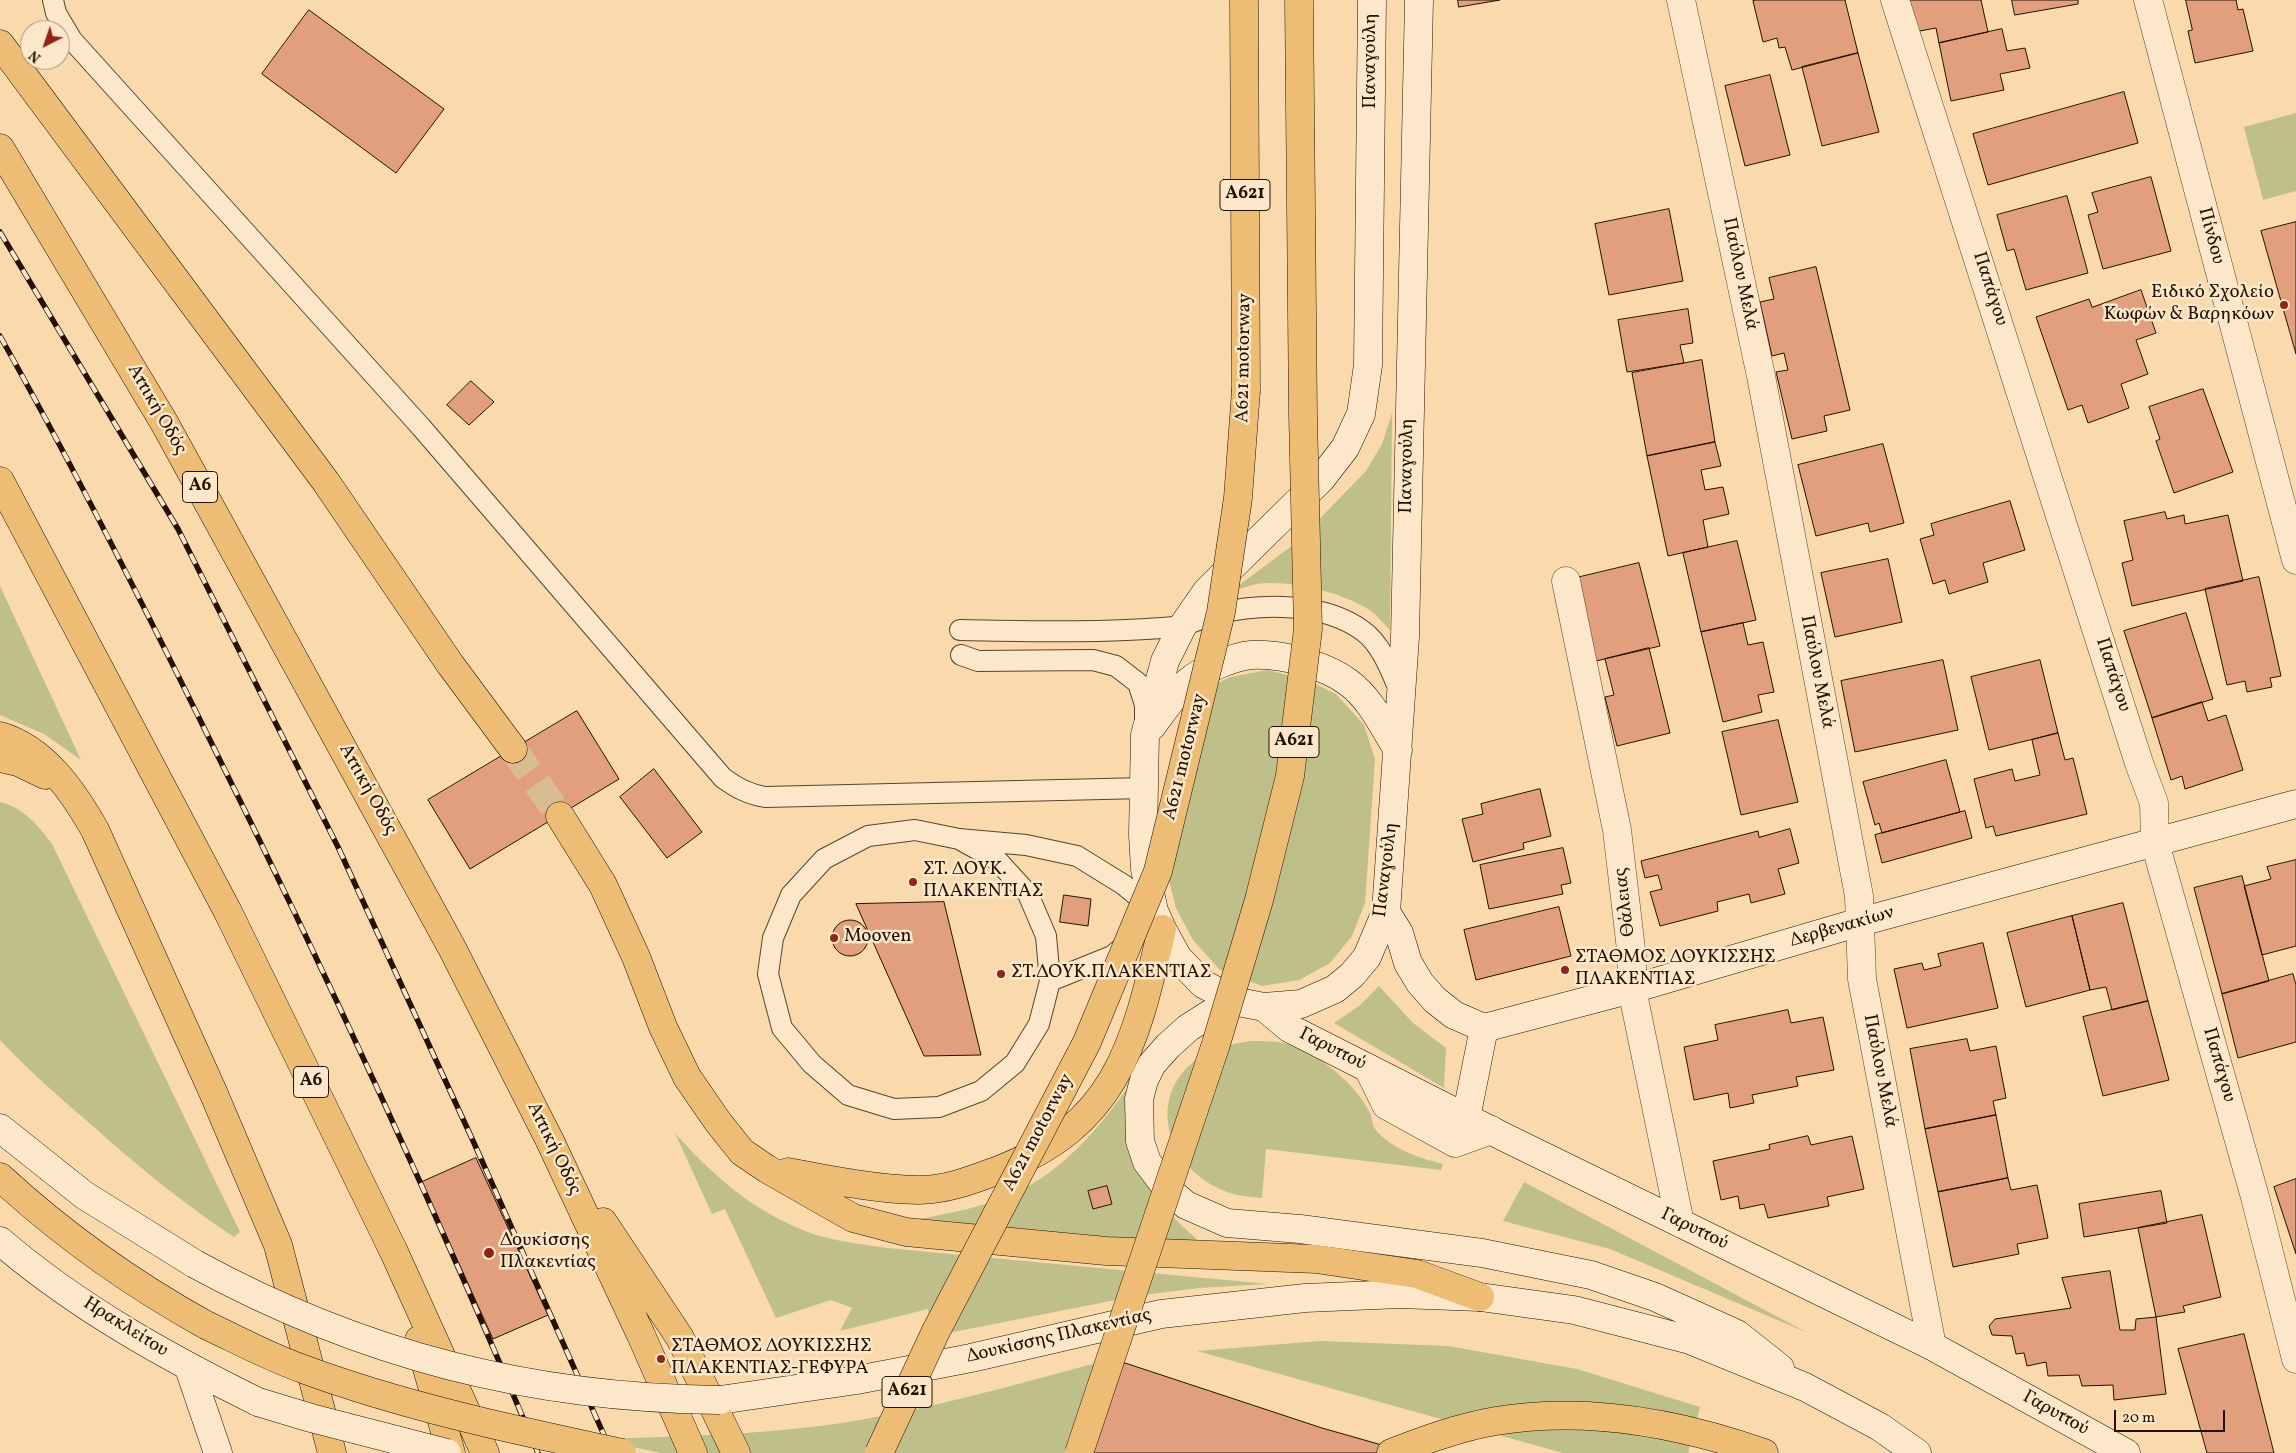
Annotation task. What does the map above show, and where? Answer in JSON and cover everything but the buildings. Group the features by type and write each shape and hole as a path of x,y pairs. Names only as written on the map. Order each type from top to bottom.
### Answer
{"highway":[{"name":"A621 motorway","path":"879,1453 936,1331 1087,1042 1158,871 1221,612 1238,498 1246,390 1244,0"},
{"name":"Α621","path":"1080,1453 1216,1044 1258,900 1290,776 1308,629 1303,424 1299,0"},
{"path":"0,44 326,482 450,664 513,749"},
{"name":"Αττική Οδός","path":"0,148 166,424 452,948 550,1141 641,1334 693,1453"},
{"name":"Α6","path":"0,481 228,912 394,1252 485,1453"},
{"path":"0,736 16,740 37,755 70,790 99,839 213,1092 278,1245 332,1453"},
{"path":"0,758 18,762 38,770 70,790"},
{"path":"560,816 603,885 636,957 662,1027 687,1077 742,1152 854,1218 906,1232 1106,1251 1316,1259 1418,1274 1480,1297"},
{"path":"767,1168 857,1185 921,1190 960,1184 1020,1162 1074,1129 1096,1105 1113,1080 1128,1050 1138,1023 1158,920"},
{"path":"550,1141 680,1338 736,1453"},
{"path":"0,1177 39,1214 99,1258 167,1303 206,1325 273,1358 342,1383 432,1409 622,1453"},
{"path":"394,1252 449,1453"},
{"path":"1391,1453 1435,1437 1495,1421 1539,1416 1629,1419 1712,1436 1764,1453"}],"street":[{"name":"Παναγούλη","path":"1372,0 1368,365 1361,414 1345,448 1321,479 1207,591 1182,627 1164,661 1145,735 1143,835 1145,869 1158,920 1178,958 1190,972 1217,993 1251,1004 1301,1004 1335,989 1352,975 1367,957 1386,912 1402,696 1418,0"},
{"name":"Παύλου Μελά","path":"1681,0 1760,376 1859,896 1862,979 1932,1346"},
{"name":"Παπάγου","path":"1895,0 2136,753 2154,803 2155,843 2255,1196 2296,1359"},
{"name":"Πίνδου","path":"2148,0 2296,560"},
{"name":"Θάλειας","path":"1566,581 1617,830 1632,958 1632,989 1680,1223"},
{"path":"1145,735 1189,681 1221,663 1251,655 1295,660 1319,667 1349,683 1375,711 1398,750"},
{"name":"Δερβενακίων","path":"1484,1028 1632,989 1860,922 2296,804"},
{"path":"1386,912 1400,932 1408,963 1420,983 1435,1000 1454,1015 1484,1028 1466,1118"},
{"path":"1251,1004 1210,1014 1188,1028 1152,1064 1144,1080 1139,1099 1140,1141 1148,1162 1169,1191 1186,1205 1227,1223 1300,1229 1482,1253 1591,1275 1655,1297 1737,1334 1805,1387"},
{"name":"Γαρυττού","path":"1251,1004 1289,1028 1466,1118 1932,1346 2126,1453"},
{"path":"1368,1068 1386,1105 1455,1143 1491,1130"},
{"name":"Δουκίσσης Πλακεντίας","path":"0,1128 84,1195 195,1264 241,1289 308,1319 386,1348 443,1365 518,1382 583,1392 665,1400 720,1400 858,1380 970,1358 1161,1314 1305,1298 1400,1294 1480,1297 1574,1310 1690,1340 1805,1387 1880,1428 1917,1453"},
{"name":"Ηρακλείτου","path":"0,1241 80,1300 126,1331 190,1368 258,1402 311,1418 449,1453"},
{"path":"190,1368 218,1453"}],"lane":[{"path":"53,0 56,14 72,40 414,420 723,778 736,788 765,797 1145,788"},
{"path":"960,630 1141,630 1182,627 1215,614 1255,606 1292,607 1338,617 1364,631 1386,659 1402,696"},
{"path":"961,655 978,661 1093,660 1116,666 1138,683 1145,705 1145,735"},
{"path":"959,839 997,860 1028,894 1046,936 1050,981 1039,1024 1015,1063 981,1091 939,1107 894,1109 848,1095 812,1064 782,1028 768,974 773,938 791,895 824,859 868,836 915,830 959,839 1026,845 1076,856 1124,885 1158,920 1112,956 1050,981"}],"green space":[{"path":"2296,113 2296,191 2263,200 2244,127"},
{"path":"1392,413 1390,630 1374,613 1359,604 1315,588 1284,583 1269,583 1256,584 1230,592 1297,542 1366,471 1382,444"},
{"path":"0,586 81,760 44,734 0,715"},
{"path":"1268,670 1309,681 1336,694 1364,725 1375,759 1365,903 1352,936 1330,963 1299,980 1262,986 1220,970 1193,940 1176,908 1168,877 1168,811 1178,727 1198,693 1230,677"},
{"path":"0,802 16,808 30,818 52,844 240,1232 234,1237 140,1167 42,1082 0,1040"},
{"path":"1379,986 1413,1023 1446,1048 1444,1088 1334,1023 1359,1006"},
{"path":"1252,1041 1271,1041 1295,1047 1308,1052 1332,1068 1362,1100 1369,1111 1375,1129 1382,1136 1406,1152 1443,1164 1441,1170 1266,1149 1262,1198 1229,1192 1201,1178 1187,1164 1176,1148 1170,1131 1168,1113 1170,1095 1178,1078 1198,1058 1212,1050"},
{"path":"1136,1076 1162,1203 1177,1221 1207,1249 912,1220 983,1205 1010,1195 1040,1179 1072,1154 1100,1124","holes":["1107,1186 1112,1204 1093,1208 1088,1191"]},
{"path":"675,1133 719,1177 750,1202 785,1222 825,1237 887,1248 1268,1284 1199,1288 1136,1296 923,1338 931,1329 928,1309 840,1331 852,1308 831,1300 776,1318 725,1209 712,1214"},
{"path":"1524,1182 1808,1333 1610,1249 1503,1221"},
{"path":"1320,1341 1448,1346 1577,1369 1700,1407 1688,1453 1563,1453 1197,1351"},
{"path":"1100,1362 1070,1453 660,1453 597,1439 693,1436 822,1426 947,1402"}],"tunnel":[{"path":"513,749 560,816"}],"railway":[{"path":"0,232 178,529 338,847 474,1143 612,1453"},
{"path":"0,336 132,583 337,1001 420,1181 538,1453"}],"place":[{"name":"Ειδικό Σχολείο Κωφών & Βαρηκόων","path":"2284,305"},
{"name":"ΣΤ. ΔΟΥΚ. ΠΛΑΚΕΝΤΙΑΣ","path":"913,882"},
{"name":"Mooven","path":"834,938"},
{"name":"ΣΤΑΘΜΟΣ ΔΟΥΚΙΣΣΗΣ ΠΛΑΚΕΝΤΙΑΣ","path":"1565,970"},
{"name":"ΣΤ.ΔΟΥΚ.ΠΛΑΚΕΝΤΙΑΣ","path":"1001,974"},
{"name":"Δουκίσσης Πλακεντίας","path":"489,1253"},
{"name":"ΣΤΑΘΜΟΣ ΔΟΥΚΙΣΣΗΣ ΠΛΑΚΕΝΤΙΑΣ-ΓΕΦΥΡΑ","path":"661,1359"}]}
